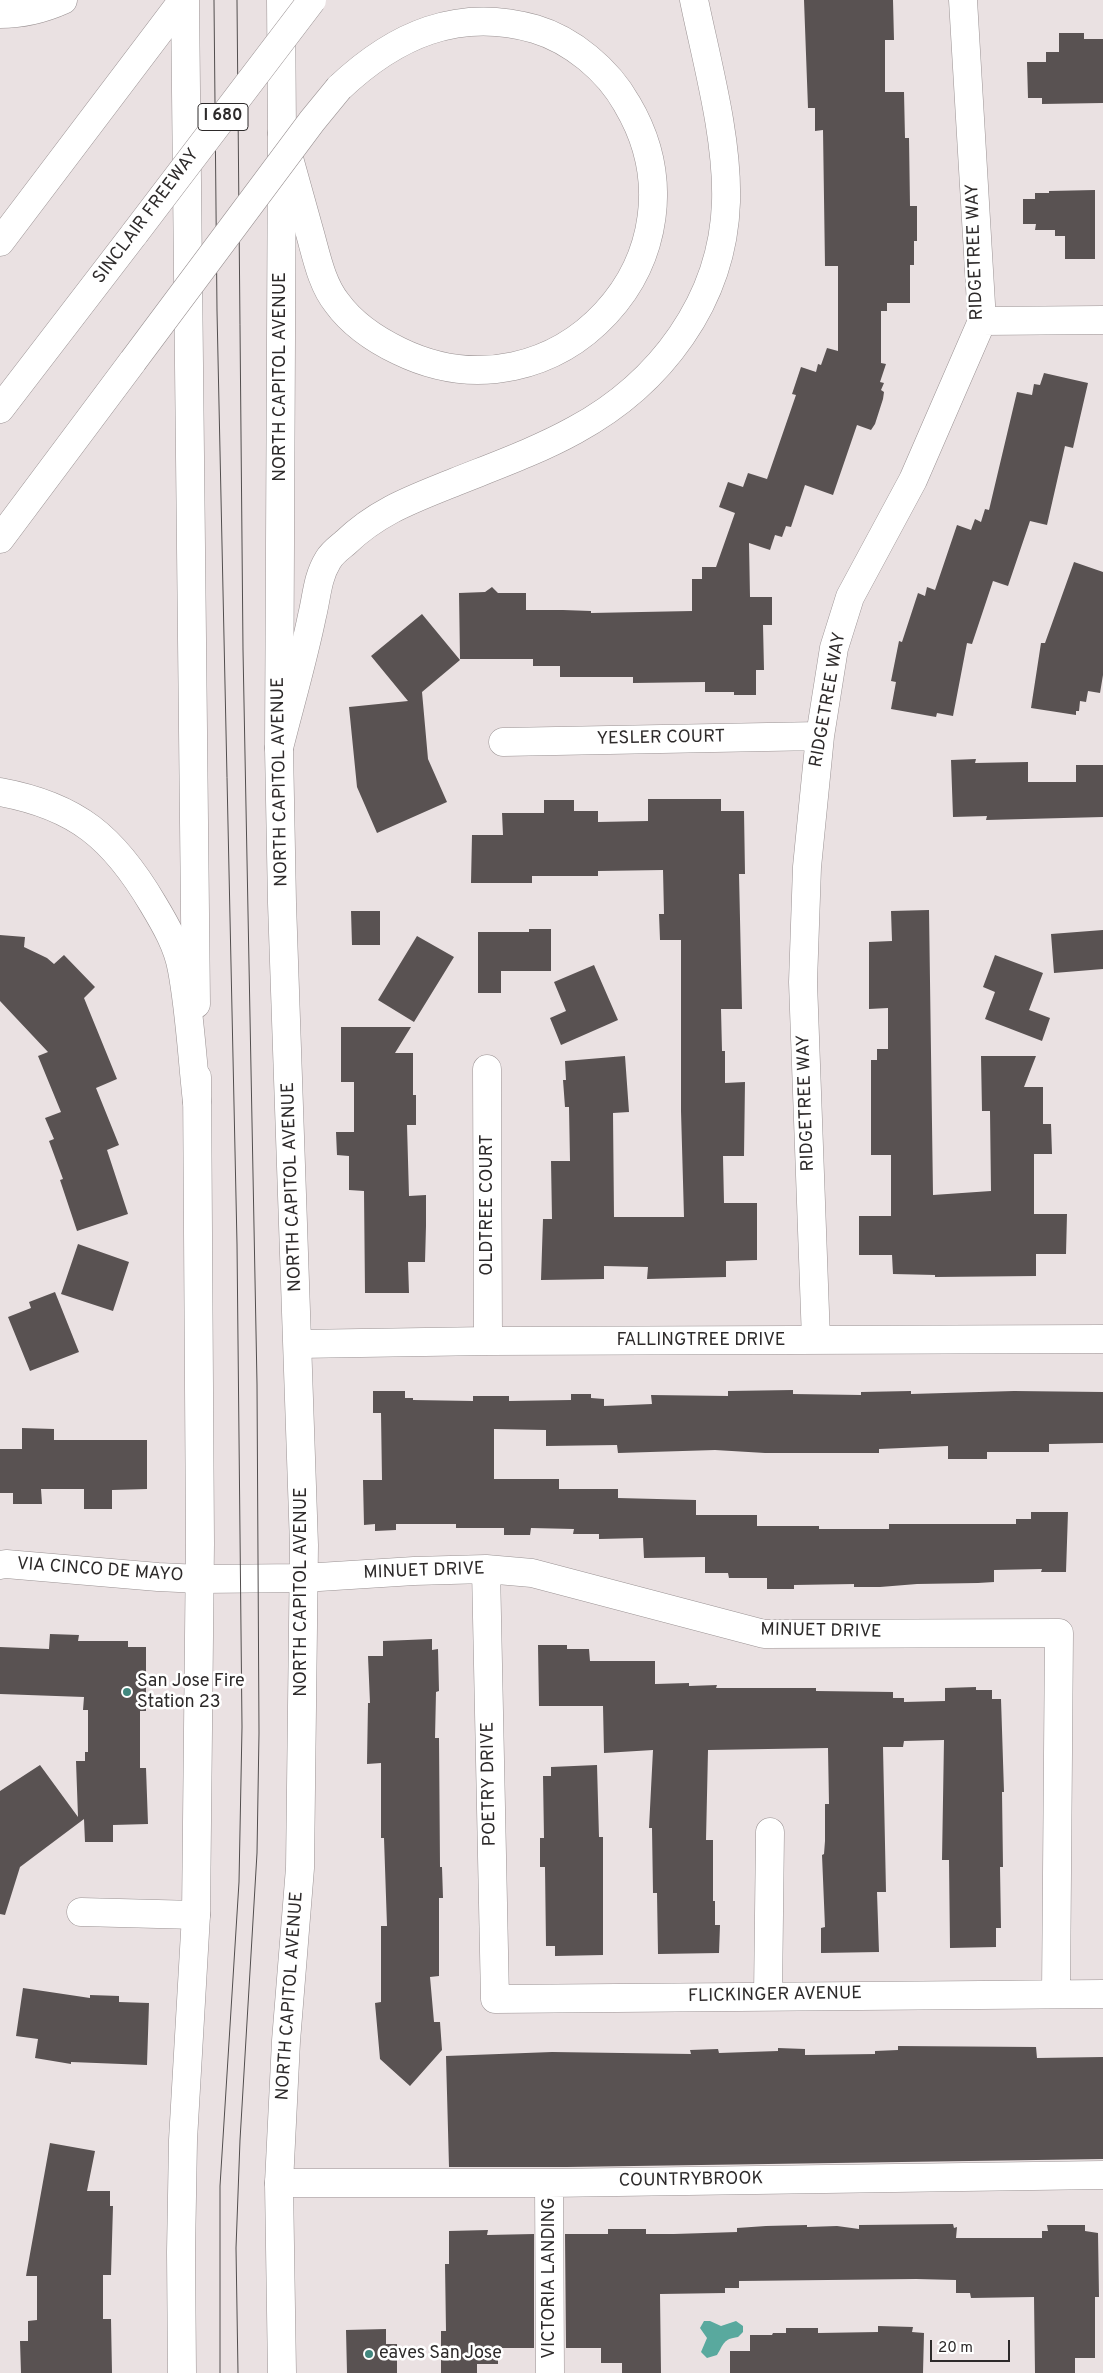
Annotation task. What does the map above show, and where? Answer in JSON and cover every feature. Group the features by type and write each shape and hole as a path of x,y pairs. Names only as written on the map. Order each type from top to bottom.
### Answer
{"main road":[{"path":"0,14 17,14 49,6 63,0"},
{"path":"0,242 184,0"},
{"path":"182,2373 180,2252 183,2140 196,1915 200,1579 197,1102 184,0"},
{"name":"NORTH CAPITOL AVENUE","path":"281,0 279,748 282,903 298,1344 303,1578 300,1868 286,2041 279,2184 282,2373"},
{"name":"SINCLAIR FREEWAY","path":"0,409 312,0"},
{"path":"279,748 313,614 317,583 328,558 378,516 550,443 602,413 652,374 688,327 703,299 716,266 723,235 726,200 717,112 694,0"},
{"name":"RIDGETREE WAY","path":"816,1340 803,982 807,867 820,736 834,648 850,597 913,480 982,321 963,0"},
{"path":"0,540 133,362 307,129 339,88 364,65 385,50 412,36 442,26 475,21 507,22 539,30 567,44 596,64 619,90 636,119 647,149 653,181 652,213 645,248 633,275 614,303 592,328 562,348 534,361 502,368 470,370 440,367 414,358 384,344 360,329 335,302 321,272 282,133"},
{"path":"982,321 1103,320"},
{"name":"YESLER COURT","path":"503,742 820,736"},
{"path":"0,792 31,798 64,812 96,831 121,855 140,882 172,938 182,968 197,1102"},
{"name":"OLDTREE COURT","path":"487,1069 488,1341"},
{"name":"FALLINGTREE DRIVE","path":"298,1344 488,1341 1103,1339"},
{"name":"VIA CINCO DE MAYO","path":"0,1565 200,1579"},
{"name":"MINUET DRIVE","path":"200,1579 303,1578 414,1571 486,1569 532,1573 764,1634 1059,1633 1056,1993"},
{"name":"POETRY DRIVE","path":"486,1569 494,1998"},
{"path":"768,1996 770,1832"},
{"path":"81,1912 196,1915"},
{"name":"FLICKINGER AVENUE","path":"494,1998 1103,1994"},
{"name":"COUNTRYBROOK","path":"279,2184 549,2183 1103,2175"},
{"name":"VICTORIA LANDING","path":"549,2183 550,2373"}],"shaded area":[{"path":"704,2321 710,2321 721,2326 736,2321 743,2326 743,2332 738,2337 727,2341 717,2355 707,2358 701,2352 707,2338 700,2328"}],"building":[{"path":"804,0 893,0 894,40 885,40 885,92 904,92 905,138 909,138 910,206 917,206 917,241 914,241 914,265 910,265 910,303 887,303 887,311 881,311 881,363 886,364 880,382 884,383 881,390 884,392 883,399 875,424 871,430 857,425 833,495 805,485 791,527 786,526 782,537 775,535 770,550 749,543 750,597 772,597 772,625 763,625 764,670 756,670 756,695 734,695 734,692 705,692 705,682 633,683 633,677 560,677 560,666 533,666 533,659 460,659 459,593 485,592 492,587 498,593 526,593 526,610 591,611 591,613 692,611 692,579 702,579 702,567 716,567 735,513 719,507 728,482 743,487 748,473 767,479 796,395 792,394 801,367 816,372 818,364 821,365 827,348 838,351 838,266 825,266 823,130 815,131 815,108 808,108"},
{"path":"1059,33 1084,33 1084,39 1103,39 1103,103 1042,104 1042,98 1028,98 1027,62 1046,62 1046,52 1059,52"},
{"path":"1095,190 1095,259 1065,259 1065,236 1055,236 1055,230 1035,230 1036,224 1023,224 1023,199 1035,199 1035,193"},
{"path":"1044,373 1088,383 1073,448 1065,446 1047,525 1030,521 1008,586 993,581 972,644 967,643 953,716 937,713 936,717 891,709 896,682 891,681 899,641 902,642 918,593 925,596 927,587 935,590 957,525 971,530 975,519 981,522 985,509 989,510 1017,392 1032,395 1034,384 1040,385"},
{"path":"1074,562 1103,572 1103,675 1100,693 1088,691 1086,702 1080,701 1079,711 1076,711 1076,715 1031,708 1041,643 1045,643"},
{"path":"422,614 460,660 422,692 428,759 447,802 377,833 357,787 349,707 408,701 371,656"},
{"path":"976,759 975,763 1028,762 1028,782 1076,782 1076,765 1103,765 1103,817 986,820 987,816 953,817 951,760"},
{"path":"648,799 721,799 721,811 744,811 745,874 739,874 742,1009 721,1009 722,1051 725,1051 725,1083 745,1082 744,1156 723,1156 724,1203 757,1203 757,1260 726,1261 726,1277 647,1279 648,1267 604,1266 604,1279 541,1280 543,1219 552,1219 551,1161 570,1161 569,1107 565,1107 563,1080 566,1080 565,1061 625,1056 629,1112 613,1113 614,1217 684,1217 681,1111 681,940 660,940 659,914 664,914 663,870 598,871 598,876 532,876 532,883 471,883 472,835 503,835 502,813 544,813 544,800 574,800 574,811 598,811 598,822 648,821"},
{"path":"929,910 933,1195 991,1191 990,1111 982,1111 981,1056 1036,1056 1024,1087 1043,1087 1043,1124 1051,1124 1052,1154 1034,1154 1034,1214 1067,1214 1066,1254 1036,1254 1036,1276 935,1277 935,1275 893,1274 892,1255 859,1255 859,1216 891,1216 891,1155 871,1155 871,1060 877,1060 877,1049 888,1049 888,1008 869,1009 869,942 892,941 891,911"},
{"path":"351,911 380,911 380,945 352,945"},
{"path":"529,929 551,929 551,971 501,971 501,993 478,993 478,932 529,932"},
{"path":"1103,930 1103,969 1054,973 1051,934"},
{"path":"0,935 25,937 24,947 47,958 54,964 64,955 95,987 84,998 117,1079 96,1088 119,1145 107,1150 128,1214 77,1231 60,1180 63,1179 49,1141 54,1139 45,1118 61,1112 38,1056 48,1052 0,1001"},
{"path":"417,936 454,957 414,1022 378,1000"},
{"path":"995,955 1043,973 1029,1010 1050,1018 1042,1041 985,1019 995,992 983,987"},
{"path":"594,965 618,1020 561,1045 550,1018 566,1011 554,982"},
{"path":"341,1027 411,1027 395,1053 413,1053 413,1095 416,1095 416,1125 407,1125 409,1196 426,1195 426,1226 425,1262 408,1262 409,1293 365,1293 364,1191 349,1190 349,1156 337,1155 336,1132 354,1132 354,1082 341,1082"},
{"path":"78,1244 129,1262 113,1311 61,1294"},
{"path":"55,1292 79,1352 30,1371 8,1317 31,1308 29,1302"},
{"path":"793,1390 793,1394 861,1395 861,1392 911,1391 911,1394 1014,1391 1103,1392 1103,1443 1049,1444 1049,1452 987,1452 987,1459 948,1459 948,1446 879,1449 879,1453 765,1453 715,1450 618,1453 617,1445 546,1446 546,1430 494,1429 494,1479 559,1479 559,1489 618,1489 618,1498 696,1500 696,1515 757,1515 757,1526 819,1526 819,1529 889,1529 889,1524 1016,1524 1016,1519 1031,1519 1031,1512 1068,1512 1066,1572 1041,1572 1042,1569 994,1570 994,1582 880,1587 854,1587 854,1584 794,1585 794,1589 767,1589 767,1578 729,1578 728,1573 705,1573 705,1557 644,1558 643,1538 599,1539 599,1534 573,1534 574,1529 531,1528 530,1535 504,1535 504,1528 456,1528 456,1524 396,1524 396,1530 375,1531 375,1524 364,1525 363,1480 382,1480 381,1413 373,1413 373,1391 405,1391 405,1398 413,1398 413,1400 473,1401 473,1396 509,1396 509,1401 571,1400 571,1394 591,1394 591,1398 604,1399 604,1406 652,1404 651,1395 728,1396 728,1391"},
{"path":"22,1428 54,1429 54,1440 147,1440 147,1489 112,1490 112,1509 84,1509 84,1489 41,1489 42,1504 13,1504 13,1493 0,1493 0,1449 22,1449"},
{"path":"50,1634 79,1635 78,1641 128,1641 128,1647 146,1647 146,1711 140,1711 140,1768 146,1768 148,1824 113,1825 113,1842 85,1842 84,1819 20,1867 5,1915 0,1914 0,1791 40,1765 78,1817 76,1761 85,1761 85,1752 88,1752 88,1710 83,1710 84,1697 0,1694 0,1647 49,1649"},
{"path":"432,1639 432,1650 438,1649 439,1691 436,1692 435,1738 439,1738 440,1867 442,1867 443,1898 439,1898 439,1976 430,1977 434,2022 440,2022 442,2050 410,2086 380,2059 375,2003 381,2002 381,1926 387,1926 384,1838 381,1838 381,1763 367,1764 368,1703 370,1703 368,1656 383,1656 383,1641"},
{"path":"538,1645 567,1645 567,1649 589,1649 590,1661 655,1661 655,1684 689,1683 689,1686 717,1685 716,1688 816,1688 816,1691 893,1692 893,1698 904,1698 904,1702 945,1701 945,1688 976,1687 976,1690 992,1690 992,1699 1001,1699 1004,1792 1002,1792 1003,1867 1000,1867 1001,1928 996,1928 996,1947 950,1948 949,1860 942,1860 944,1740 904,1741 903,1747 883,1747 886,1892 877,1892 879,1952 821,1953 821,1928 825,1927 822,1855 824,1854 825,1841 825,1804 829,1804 828,1748 708,1750 706,1840 713,1840 713,1901 715,1901 715,1925 720,1925 719,1953 658,1954 657,1893 653,1893 652,1828 649,1828 653,1750 604,1753 603,1706 539,1706"},
{"path":"597,1765 599,1837 603,1837 603,1955 555,1956 555,1946 546,1946 545,1867 540,1867 540,1838 544,1838 543,1776 551,1776 551,1767"},
{"path":"23,1988 90,1998 90,1995 119,1996 119,2002 149,2003 147,2065 71,2062 71,2064 35,2058 38,2039 16,2036"},
{"path":"898,2046 1036,2047 1037,2058 1103,2057 1103,2159 449,2167 446,2056 552,2052 691,2054 690,2050 718,2049 719,2053 778,2051 778,2048 805,2049 805,2055 875,2054 875,2051 898,2050"},
{"path":"50,2143 95,2151 87,2191 110,2191 110,2206 113,2206 111,2275 103,2275 103,2319 111,2319 112,2373 21,2373 20,2341 28,2341 28,2321 37,2320 37,2276 26,2276"},
{"path":"953,2224 954,2228 957,2227 956,2238 1042,2238 1042,2231 1048,2231 1047,2225 1085,2225 1085,2231 1098,2233 1099,2297 1095,2297 1095,2358 1075,2358 1075,2373 1035,2373 1034,2297 971,2298 970,2293 956,2293 956,2280 916,2279 739,2281 739,2288 725,2288 725,2293 660,2294 661,2373 622,2373 622,2363 601,2363 601,2348 566,2348 565,2234 608,2234 608,2229 646,2229 646,2234 674,2234 737,2232 737,2228 766,2226 807,2225 807,2227 837,2226 859,2229 859,2225"},
{"path":"488,2230 487,2235 534,2234 534,2348 498,2348 498,2364 477,2364 477,2373 441,2373 441,2331 446,2331 445,2264 449,2264 449,2231"},
{"path":"878,2326 913,2327 912,2332 924,2333 923,2373 730,2373 730,2351 750,2351 750,2335 786,2333 786,2328 818,2328 818,2333 878,2332"},
{"name":"eaves San Jose","path":"386,2329 386,2344 397,2344 397,2373 347,2373 346,2330"}],"tram line":[{"path":"214,0 217,311 237,1244 242,1727 239,1882 220,2186 220,2373"},
{"path":"237,0 243,650 257,1384 259,1733 257,1853 240,2140 236,2248 238,2373"}],"place":[{"name":"San Jose Fire Station 23","path":"127,1692"},
{"name":"eaves San Jose","path":"369,2354"}]}
